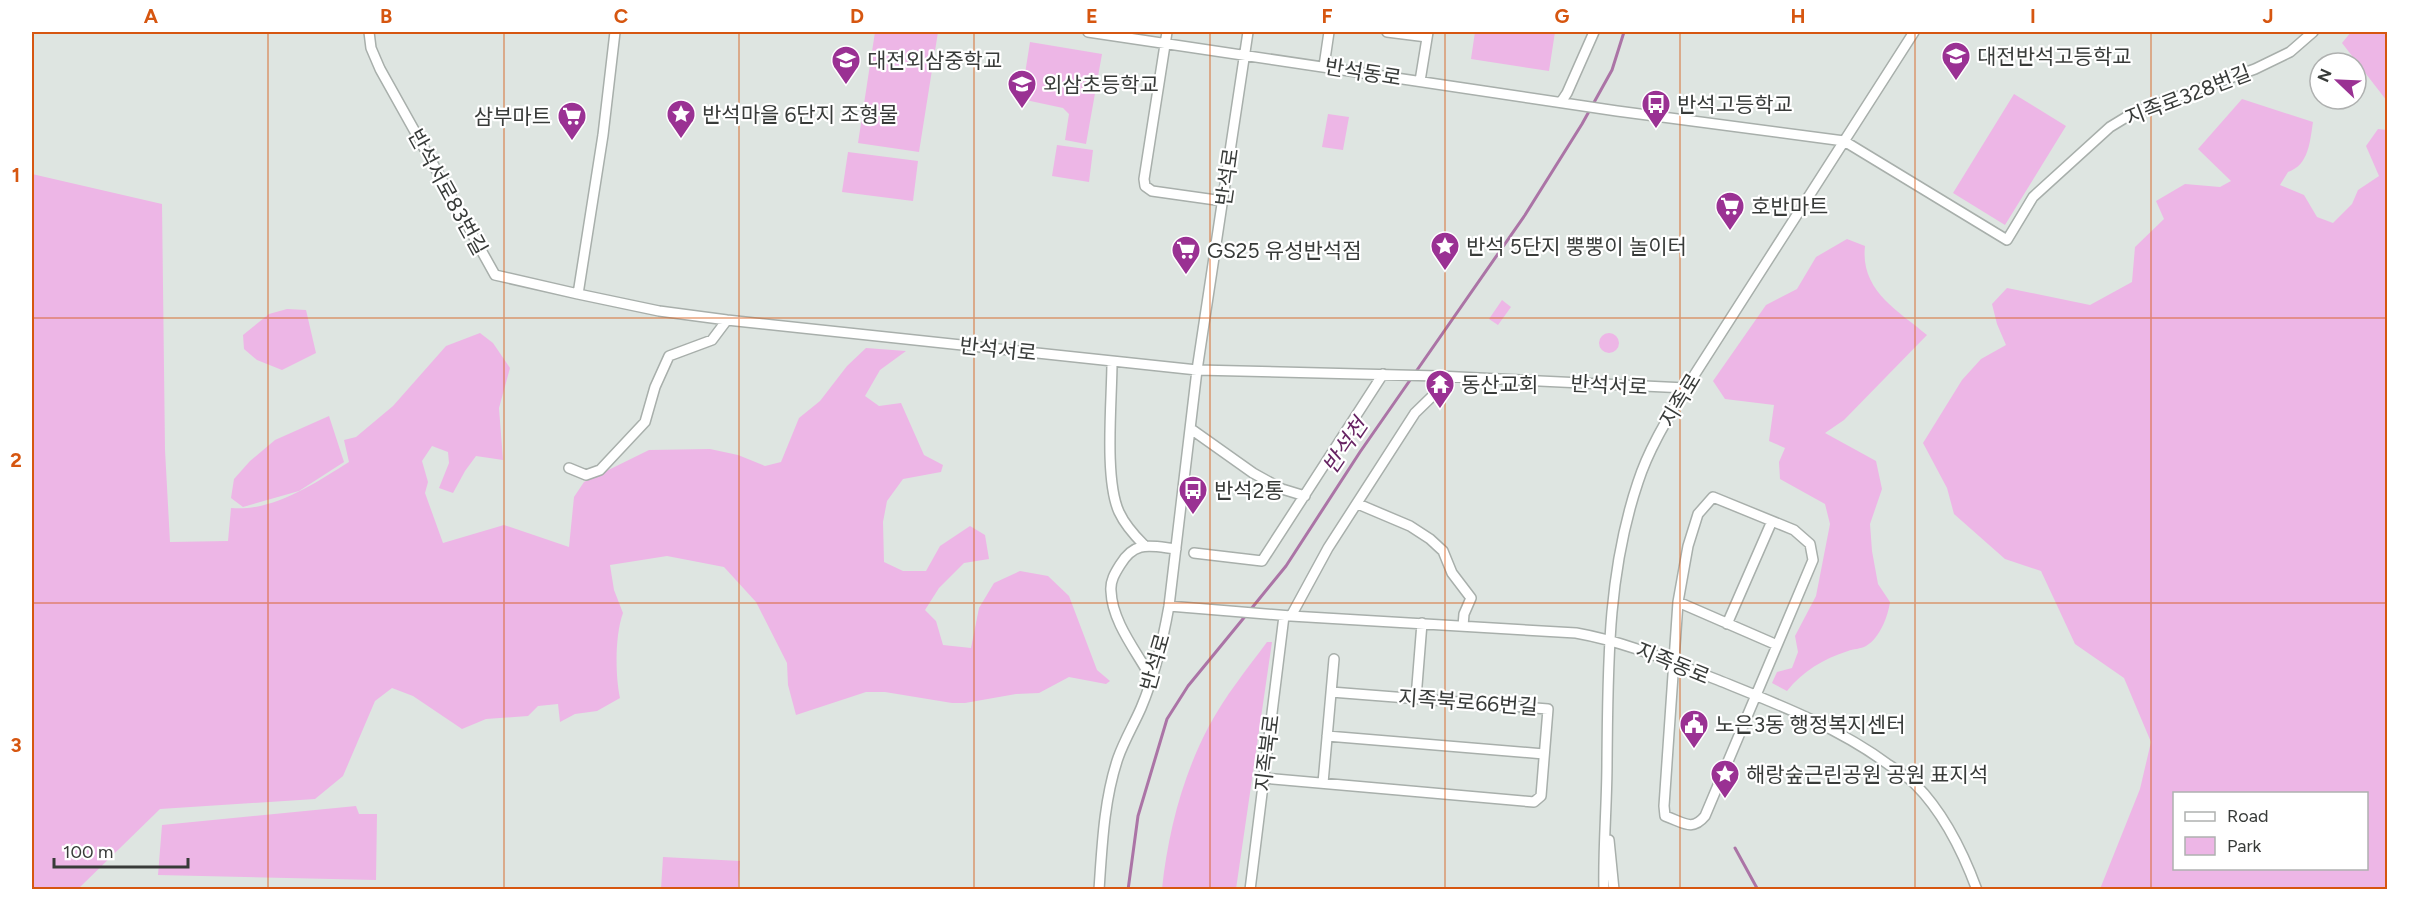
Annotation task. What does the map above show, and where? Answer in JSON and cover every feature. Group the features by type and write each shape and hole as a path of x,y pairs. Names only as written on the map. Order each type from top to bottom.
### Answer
{"street":[{"name":"반석서로83번길","path":"369,32 371,48 380,69 495,275 578,294"},
{"path":"578,294 603,135 615,32"},
{"name":"반석동로","path":"1088,32 1617,111 1844,141"},
{"path":"1167,32 1144,179 1145,186 1152,191 1223,201"},
{"name":"반석로","path":"1099,890 1110,791 1118,758 1142,705 1163,642 1197,370 1248,32"},
{"path":"1324,66 1329,32"},
{"path":"1387,32 1427,34 1420,81"},
{"path":"1561,102 1594,32"},
{"name":"지족로","path":"1604,890 1609,638 1615,573 1638,480 1657,437 1686,388 1914,32"},
{"name":"지족로328번길","path":"1844,141 2007,240 2033,197 2110,127 2133,113 2256,69 2290,52 2313,32"},
{"name":"반석서로","path":"578,294 659,311 727,320 1197,370 1438,376 1686,388"},
{"path":"569,468 586,475 600,470 645,422 655,387 669,356 712,339 727,320"},
{"path":"1112,362 1110,467 1118,510 1131,532 1144,545"},
{"path":"1194,553 1262,561 1387,375"},
{"path":"1287,616 1415,413 1452,377"},
{"path":"1191,429 1252,473 1282,489 1305,496"},
{"path":"1713,497 1803,536 1810,544 1813,560 1705,816 1699,823 1690,826 1665,816 1664,806 1677,602 1688,546 1698,514 1713,497"},
{"path":"1358,504 1410,526 1443,551 1452,573 1472,598 1464,614 1463,626"},
{"path":"1727,624 1772,521"},
{"path":"1152,678 1123,630 1114,609 1110,590 1113,579 1129,551 1144,545 1176,549"},
{"path":"1677,602 1777,645"},
{"name":"지족동로","path":"1169,606 1287,616 1576,633 1609,638 1641,648 1812,720 1869,750 1914,783 1935,808 1953,835 1977,890"},
{"name":"지족북로","path":"1250,890 1263,778 1287,616"},
{"path":"1416,698 1422,623"},
{"path":"1323,783 1334,659"},
{"name":"지족북로66번길","path":"1263,778 1534,802 1541,796 1548,709 1331,692"},
{"path":"1328,736 1544,754"},
{"name":"지족로","path":"1607,822 1614,890"}],"green space":[{"path":"875,32 938,32 919,152 858,143"},
{"path":"1475,32 1555,32 1549,71 1471,59"},
{"path":"2351,32 2387,32 2387,101 2368,77 2368,51 2348,51 2342,43"},
{"path":"1030,42 1102,54 1086,144 1065,140 1069,114 1063,108 1021,99"},
{"path":"2014,94 2066,126 2005,225 1953,193"},
{"path":"2242,99 2313,122 2304,158 2295,169 2288,172 2280,185 2304,195 2317,217 2333,223 2352,204 2358,190 2379,176 2366,146 2378,129 2387,130 2387,889 2100,889 2140,789 2151,742 2124,678 2075,644 2041,571 2005,559 1954,514 1947,488 1923,443 1962,380 1981,359 2006,345 1992,304 2007,288 2090,305 2132,282 2135,247 2164,219 2156,201 2185,184 2220,187 2231,181 2198,149"},
{"path":"1328,114 1349,117 1343,150 1322,147"},
{"path":"1057,145 1093,150 1089,182 1052,176"},
{"path":"848,152 918,161 913,201 842,192"},
{"path":"32,174 162,204 165,450 170,542 228,541 231,508 247,508 278,501 308,487 349,462 344,440 356,437 393,406 446,346 480,333 493,343 510,368 499,408 503,460 476,456 453,493 439,488 449,463 448,452 432,446 422,461 428,482 425,493 443,543 504,525 569,547 574,497 584,482 649,450 710,449 738,455 765,466 781,462 799,418 820,401 847,366 866,348 906,351 880,370 865,396 879,406 901,403 924,455 943,465 941,472 903,479 887,501 883,522 884,562 903,571 926,571 940,546 970,526 985,535 989,559 964,563 939,588 925,610 936,621 943,645 971,648 979,608 994,583 1020,571 1048,576 1069,596 1097,670 1110,681 1106,684 1069,677 1039,693 1016,694 965,703 885,692 866,692 796,715 788,685 787,663 756,602 724,567 667,556 610,565 614,590 623,613 618,632 617,655 620,698 597,711 575,714 560,722 558,704 538,706 528,716 486,719 462,729 413,696 392,688 375,701 343,776 315,799 160,809 78,889 32,890"},
{"path":"1847,239 1865,246 1868,275 1883,298 1927,335 1844,420 1825,433 1876,461 1882,489 1870,524 1878,584 1890,602 1885,620 1875,638 1866,646 1822,662 1800,677 1787,691 1772,683 1777,672 1792,668 1798,652 1795,636 1816,596 1830,524 1825,504 1780,479 1779,462 1785,448 1769,441 1774,405 1725,399 1713,381 1766,305 1797,289 1816,257"},
{"path":"1502,300 1511,307 1498,325 1489,319"},
{"path":"287,309 306,310 316,353 282,370 257,360 244,349 243,335 269,314"},
{"path":"1609,333 1616,336 1619,343 1616,350 1609,353 1602,350 1599,343 1602,336"},
{"path":"329,416 344,462 299,491 243,507 231,498 234,479 250,461 275,440"},
{"path":"1267,642 1272,642 1236,889 1162,889 1172,826 1199,745 1222,704"},
{"path":"356,806 359,814 377,814 376,880 158,875 162,825"},
{"path":"663,857 740,861 738,889 661,889"}],"waterway":[{"name":"반석천","path":"1251,609 1286,566 1360,452 1525,215 1582,124 1612,70 1624,32"},
{"name":"반석천","path":"1128,890 1138,816 1167,719 1188,686 1247,614"},
{"path":"1735,848 1758,890"}],"place":[{"name":"대전반석고등학교","path":"1956,82"},
{"name":"대전외삼중학교","path":"846,86"},
{"name":"외삼초등학교","path":"1022,110"},
{"name":"반석고등학교","path":"1656,130"},
{"name":"반석마을 6단지 조형물","path":"681,140"},
{"name":"삼부마트","path":"572,142"},
{"name":"호반마트","path":"1730,232"},
{"name":"반석 5단지 뿡뿡이 놀이터","path":"1445,272"},
{"name":"GS25 유성반석점","path":"1186,276"},
{"name":"동산교회","path":"1440,410"},
{"name":"반석2통","path":"1193,516"},
{"name":"노은3동 행정복지센터","path":"1694,750"},
{"name":"해랑숲근린공원 공원 표지석","path":"1725,800"}]}
